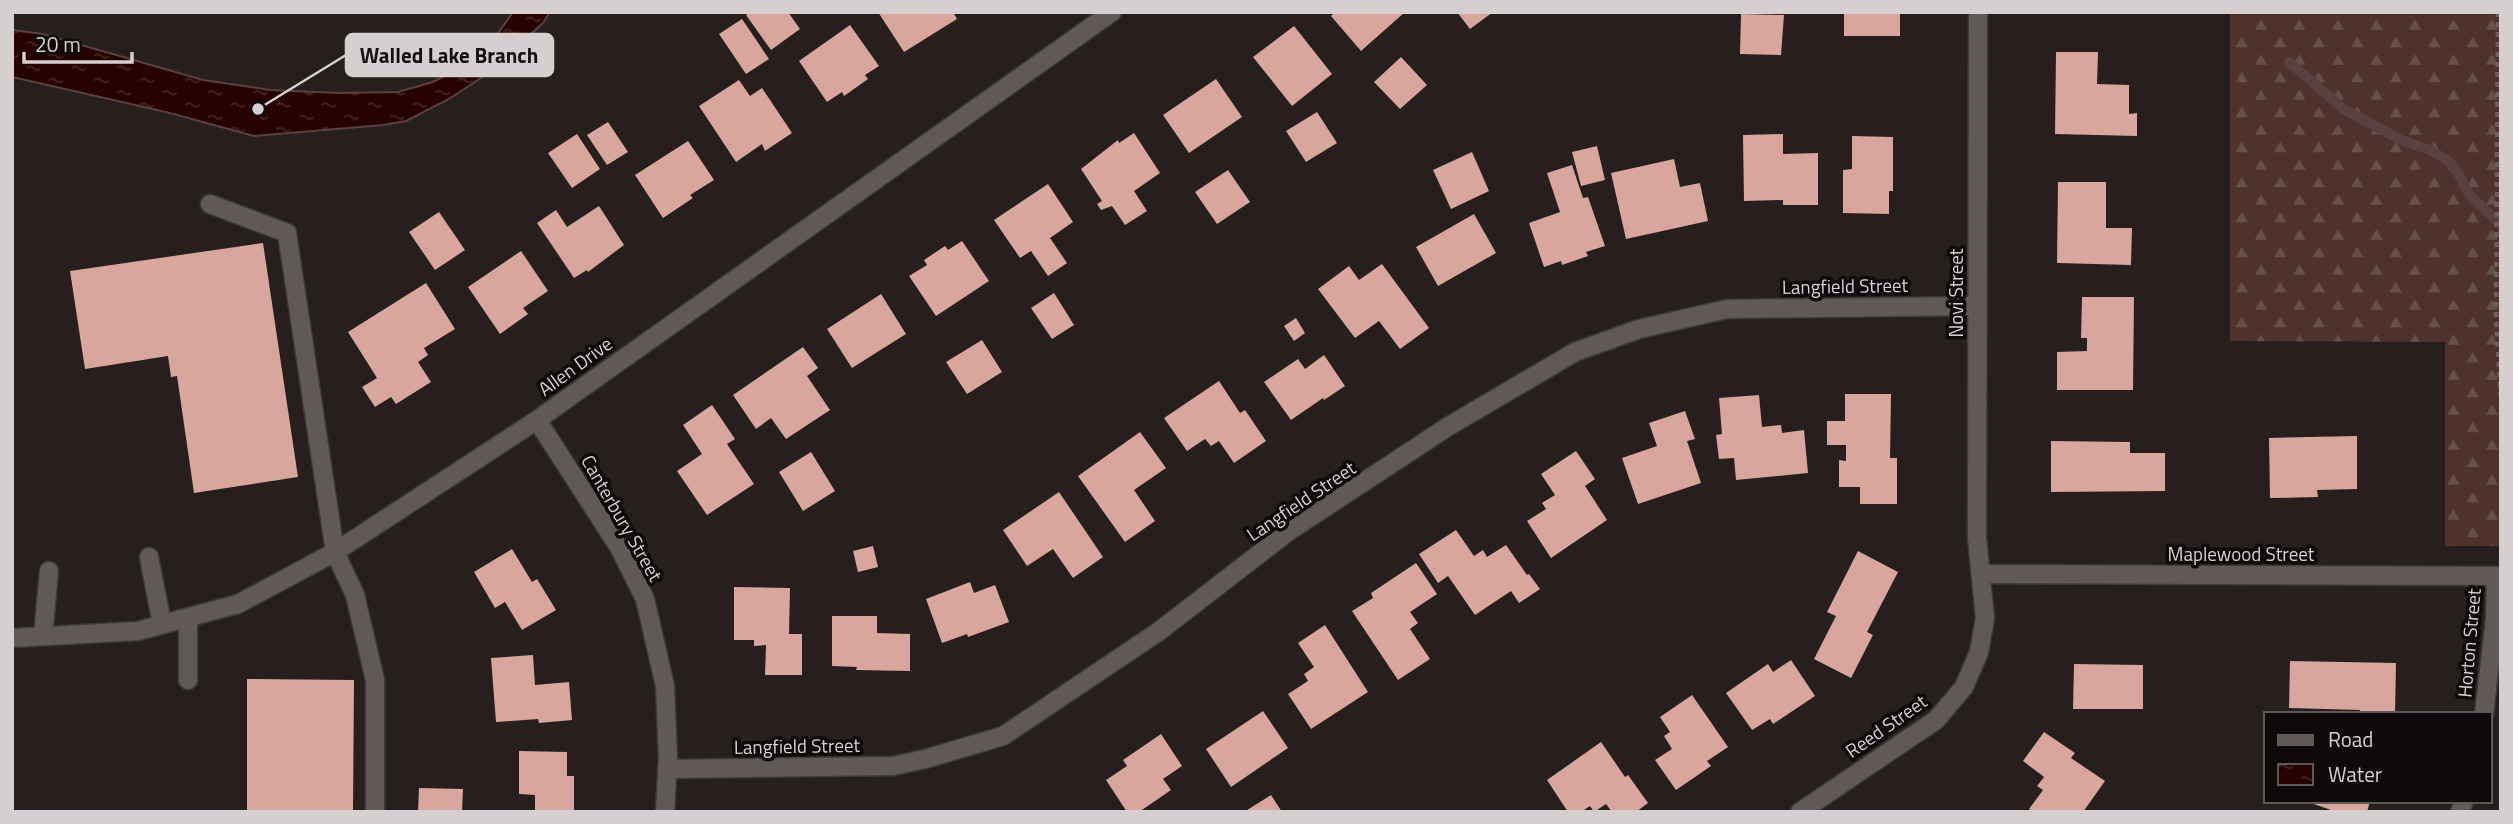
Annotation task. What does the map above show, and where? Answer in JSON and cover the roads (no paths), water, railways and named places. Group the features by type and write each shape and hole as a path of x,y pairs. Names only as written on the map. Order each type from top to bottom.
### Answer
{"street":[{"name":"Allen Drive","path":"12,638 138,631 188,618 238,604 335,552 537,420 1112,12"},
{"name":"Novi Street","path":"1978,12 1977,538 1981,574"},
{"path":"210,204 287,233 335,552 355,594 375,680 375,812"},
{"name":"Langfield Street","path":"667,769 893,766 1003,736 1158,632 1289,531 1449,426 1575,352 1639,329 1727,309 1976,306"},
{"name":"Canterbury Street","path":"537,420 619,547 645,599 665,686 665,812"},
{"path":"149,557 162,624"},
{"path":"43,636 49,571"},
{"name":"Maplewood Street","path":"1981,574 2498,576"},
{"name":"Reed Street","path":"1800,812 1936,720 1964,687 1979,652 1986,618 1981,574"},
{"name":"Horton Street","path":"2484,712 2498,576"},
{"path":"188,618 188,680"}],"water":[{"path":"513,12 550,12 543,23 487,74 449,99 406,121 383,125 254,136 166,112 12,77 12,30 43,34 203,80 271,90 398,92 433,82 481,57"}],"waterway":[{"path":"2289,62 2345,110 2401,140 2430,150 2449,161 2469,194 2501,225"}],"place":[{"name":"Walled Lake Branch","path":"258,109"}]}
